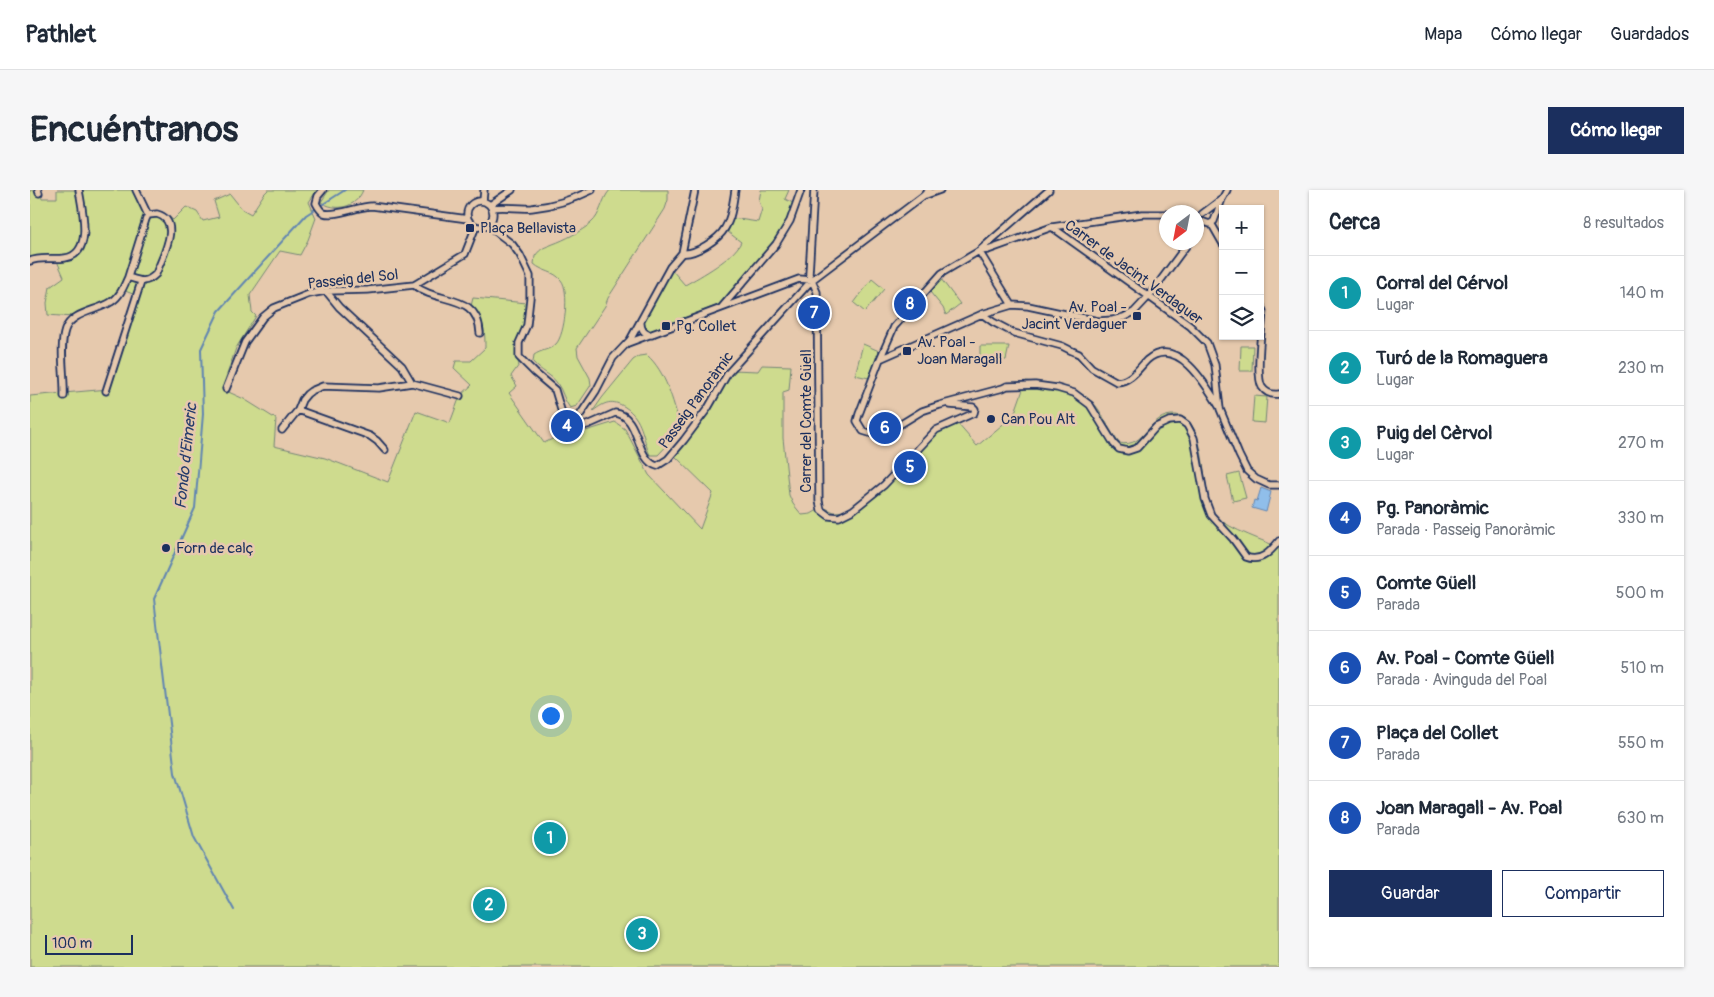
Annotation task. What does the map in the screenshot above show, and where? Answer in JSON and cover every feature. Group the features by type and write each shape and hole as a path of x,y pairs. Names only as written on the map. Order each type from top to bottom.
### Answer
{"street":[{"path":"30,261 47,257 64,258 73,255 79,249 83,242 84,227 80,190"},
{"path":"136,190 148,215"},
{"path":"323,190 316,200 318,208 328,214 363,206 372,206 468,219 476,226 487,225 491,221 493,215 491,207 478,200 467,209 468,219"},
{"path":"483,201 484,190"},
{"path":"491,207 512,190"},
{"path":"491,207 531,208 544,206 564,201 592,190"},
{"path":"487,225 512,244 520,255 530,276 527,325 519,343 519,357 555,390 564,420 572,427 596,391 613,358 628,343 667,272 682,253 695,190"},
{"path":"682,253 691,253 697,250 711,242 725,229 731,213 735,190"},
{"path":"721,308 776,244 790,221 801,190"},
{"path":"812,280 809,274 809,261 814,190"},
{"path":"628,343 799,279 812,280 929,190"},
{"path":"923,196 940,190"},
{"path":"1049,190 979,251 942,273 894,327 859,414 857,421 863,431 876,435 896,428 922,412 940,405 1007,386 1035,385 1074,393 1090,405 1119,449 1128,451 1137,448 1156,426 1169,421 1180,420 1187,425 1194,438 1205,499 1211,515 1233,539 1246,557 1252,560 1264,557 1279,540"},
{"path":"1211,223 1214,221 1227,190"},
{"path":"1204,212 1222,199"},
{"path":"1208,209 1212,210 1216,216"},
{"path":"128,277 141,282 152,278 156,274 170,234 168,222 164,216 157,214 148,215"},
{"path":"979,251 988,250 1052,227 1142,214 1159,214"},
{"path":"64,396 63,342 66,327 75,317 112,302 118,296 128,277 148,215"},
{"path":"1204,222 1211,223"},
{"path":"1211,223 1219,237"},
{"name":"Passeig del Sol","path":"226,389 245,342 262,317 274,308 309,294 326,291 368,290 414,285 465,254 476,226"},
{"name":"Carrer de Jacint Verdaguer","path":"1052,227 1190,326 1207,343 1215,365 1220,409 1247,471 1256,479 1269,485 1279,485"},
{"path":"684,246 697,250"},
{"path":"880,358 982,314 1012,305 1028,306 1098,321 1113,320 1134,312 1149,296 1183,250"},
{"path":"979,251 1012,305"},
{"name":"Carrer del Comte Güell","path":"812,280 817,292 819,500 821,510 829,516 839,517 853,510 884,485 936,430 974,413 975,409 973,407 956,405 940,405"},
{"name":"Passeig Panoràmic","path":"572,427 585,426 615,413 620,413 631,425 645,456 651,464 657,466 661,464 668,459 684,440 708,408 728,373 812,280"},
{"path":"106,390 141,282"},
{"path":"414,285 428,294 458,302 473,310 477,317 480,333"},
{"path":"326,291 339,307 402,366 412,382"},
{"path":"732,296 738,302"},
{"path":"982,314 992,322 1014,332 1062,346 1078,354 1092,368 1105,377 1117,382 1127,380 1154,355 1166,352 1172,353 1190,365 1215,398 1220,409"},
{"path":"641,320 640,326 644,333 652,335"},
{"path":"1261,340 1258,374 1261,386 1267,392 1279,394"},
{"path":"282,430 298,410 307,394 323,386 379,388 412,382 460,396"},
{"path":"298,410 370,436 385,450"}],"green space":[{"path":"30,190 39,190 42,198 57,198 57,190 133,190 144,213 163,212 173,220 186,207 197,212 203,221 219,217 214,201 230,194 242,209 251,214 268,190 317,190 309,202 316,218 300,255 280,251 250,295 252,312 256,316 236,348 222,389 244,399 276,419 274,446 325,458 388,482 416,411 450,423 460,396 472,385 454,368 456,361 471,361 485,348 483,325 471,306 473,298 527,303 525,320 517,348 519,365 511,376 517,386 509,393 544,443 565,433 573,435 615,422 625,429 649,475 700,529 713,493 674,455 689,438 732,370 758,371 762,365 791,366 789,390 783,392 783,438 789,495 793,504 802,515 811,514 823,507 834,512 845,511 875,495 935,433 957,423 977,446 1014,415 1026,381 1066,388 1084,396 1099,410 1119,443 1136,441 1159,419 1166,416 1176,415 1186,419 1193,428 1198,440 1208,500 1215,516 1229,526 1273,545 1279,537 1279,967 30,967 30,396 109,389 138,296 120,289 108,301 73,317 48,315 47,303 50,287 64,277 57,261 30,262"},
{"path":"329,190 363,190 356,201 351,204 333,207 321,202"},
{"path":"610,190 668,190 668,200 665,209 577,348 578,356 590,378 591,385 577,406 570,408 555,380 533,362 534,355 554,346 559,339 564,322 566,302 564,285 561,280 534,264 535,256 543,248 573,235 591,223 597,216"},
{"path":"761,190 789,190 785,199 793,203 789,219 772,244 718,305 651,331 644,326 643,322 672,270 685,285 700,277 732,254 741,242 728,232 732,218 758,222 762,209 759,201"},
{"path":"872,279 884,289 865,312 854,303"},
{"path":"941,279 960,304 946,315 943,308 930,292"},
{"path":"863,344 879,351 869,378 855,375"},
{"path":"980,346 1009,346 1006,360 980,360"},
{"path":"1241,346 1253,346 1252,371 1240,371"},
{"path":"647,355 664,378 680,425 674,438 658,455 650,455 639,423 625,407 612,402 601,405 593,411 633,360 639,356"},
{"path":"1254,396 1267,397 1265,423 1252,422"},
{"path":"1239,473 1246,498 1233,501 1227,476"}],"water":[{"path":"1261,488 1271,492 1266,512 1252,508 1254,500 1257,501"}],"waterway":[{"name":"Fondo d'Eimeric","path":"234,910 194,837 175,773 154,599 195,508 203,414 201,349 219,311 306,215 345,190"}],"place":[{"name":"Plaça Bellavista","path":"470,228"},
{"name":"Joan Maragall - Av. Poal","path":"910,304"},
{"name":"Plaça del Collet","path":"814,313"},
{"name":"Av. Poal - Jacint Verdaguer","path":"1137,316"},
{"name":"Pg. Collet","path":"666,326"},
{"name":"Av. Poal - Joan Maragall","path":"907,351"},
{"name":"Can Pou Alt","path":"991,419"},
{"name":"Pg. Panoràmic","path":"567,426"},
{"name":"Av. Poal - Comte Güell","path":"885,428"},
{"name":"Comte Güell","path":"910,467"},
{"name":"Forn de calç","path":"166,548"},
{"name":"Corral del Cérvol","path":"550,838"},
{"name":"Turó de la Romaguera","path":"489,905"},
{"name":"Puig del Cèrvol","path":"642,934"}]}
